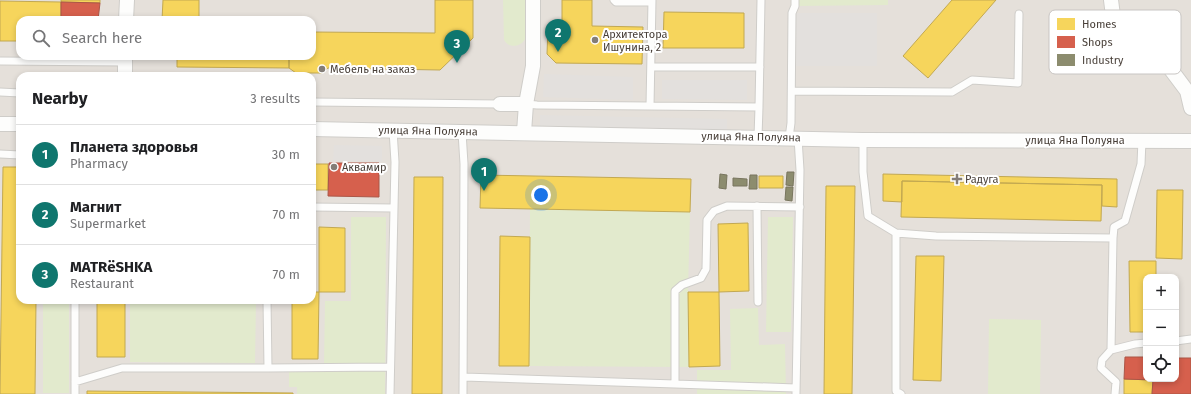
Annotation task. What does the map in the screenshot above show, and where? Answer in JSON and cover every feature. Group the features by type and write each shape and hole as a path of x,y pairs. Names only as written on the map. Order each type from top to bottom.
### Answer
{"street":[{"path":"126,16 127,0"},
{"path":"524,132 526,104 533,66 534,0"},
{"path":"1111,0 1112,10"},
{"path":"1174,74 1187,91 1191,108"},
{"path":"500,104 526,104"},
{"path":"0,124 16,124"},
{"name":"улица Яна Полуяна","path":"316,129 524,132 863,140 1191,141"}],"lane":[{"path":"614,0 616,2 652,1 652,67 650,106"},
{"path":"758,137 760,107 761,0"},
{"path":"464,377 675,384 796,391 800,170 791,123 792,13 795,6 794,0"},
{"path":"792,91 952,92 972,80 1018,83 1019,14"},
{"path":"0,61 125,65"},
{"path":"652,67 760,67"},
{"path":"0,92 16,93"},
{"path":"316,102 500,104"},
{"path":"526,104 760,107"},
{"path":"390,394 394,162 393,130"},
{"path":"462,132 464,164 463,394"},
{"path":"863,140 863,172 868,216 896,233 936,236 1113,238"},
{"path":"1115,394 1116,382 1101,368 1102,360 1110,350 1114,227 1126,221 1141,164 1142,140"},
{"path":"0,154 16,154"},
{"path":"675,384 675,291 682,285 701,278 706,269 707,220 714,211 727,206 800,207"},
{"path":"757,206 758,302"},
{"path":"316,207 393,208"},
{"path":"896,233 896,392 901,394"},
{"path":"75,304 75,394"},
{"path":"267,304 268,368"},
{"path":"1179,341 1191,339"},
{"path":"1110,350 1143,343"},
{"path":"75,382 122,368 390,367"}],"shaded area":[{"path":"0,0 1191,0 1191,394 0,394"},
{"path":"792,13 877,13 877,66 792,66"},
{"path":"544,74 633,77 633,100 543,97"},
{"path":"662,80 747,80 747,100 662,99"},
{"path":"540,115 727,119 727,135 540,131"},
{"path":"334,145 382,146 382,162 333,161"}],"green space":[{"path":"503,0 526,0 526,37 522,43 516,46 510,45 504,40"},
{"path":"795,0 888,0 888,5 795,6"},
{"path":"530,209 690,212 688,292 689,367 529,366"},
{"path":"351,217 386,217 385,394 297,394 297,387 289,387 289,365 324,365 325,301 351,301"},
{"path":"768,217 793,217 791,332 766,332"},
{"path":"43,304 69,304 69,393 43,393"},
{"path":"130,304 256,304 255,363 130,362"},
{"path":"758,308 759,345 785,344 786,394 697,394 697,370 731,370 730,309"},
{"path":"989,319 1041,320 1040,394 988,394"}],"building: Homes":[{"path":"61,0 100,0 100,3 61,2"},
{"path":"163,0 199,0 199,16 162,16"},
{"path":"435,0 473,0 473,38 440,70 328,68 322,73 316,73 295,72 289,68 289,60 316,60 316,32 435,33"},
{"name":"Архитектора Ишунина, 2","path":"562,0 592,0 592,26 643,27 642,64 556,63 547,54 548,26 562,26"},
{"path":"952,0 996,0 928,78 903,56"},
{"path":"0,1 61,2 61,16 16,16 16,41 0,41"},
{"path":"664,12 744,13 744,48 663,48"},
{"path":"177,60 289,60 289,68 177,67"},
{"path":"316,164 328,164 328,190 316,190"},
{"path":"3,167 16,167 16,304 36,304 35,394 0,394"},
{"path":"883,174 1117,179 1117,207 1102,206 1102,185 902,181 902,202 883,201"},
{"path":"481,175 691,179 690,212 480,208"},
{"path":"759,176 783,176 783,188 759,188"},
{"path":"414,177 443,177 442,394 412,394"},
{"path":"902,181 1102,185 1101,221 901,217"},
{"path":"826,186 855,186 852,394 824,394"},
{"path":"1157,190 1183,190 1182,259 1156,258"},
{"path":"748,223 749,291 719,292 718,224"},
{"path":"319,227 345,228 345,292 319,292"},
{"path":"500,236 530,237 529,366 499,366"},
{"path":"916,256 944,256 941,381 913,380"},
{"path":"1129,261 1156,261 1156,274 1143,274 1143,332 1130,332"},
{"path":"316,292 319,292 318,359 292,359 292,304 316,304"},
{"path":"688,292 719,292 720,366 689,367"},
{"path":"97,304 125,304 125,357 97,357"},
{"path":"1124,379 1143,380 1143,382 1153,382 1152,394 1124,394"},
{"path":"87,391 293,393 293,394 87,394"}],"building: Shops":[{"path":"61,2 100,3 98,16 61,16"},
{"path":"329,163 379,163 379,197 328,196"},
{"path":"1125,357 1143,357 1143,380 1124,379"},
{"path":"1179,358 1191,358 1191,394 1152,394 1153,382 1179,382"}],"building: Industry":[{"path":"787,172 794,172 793,186 786,185"},
{"path":"720,174 727,175 726,189 719,188"},
{"path":"750,175 757,175 757,189 749,189"},
{"path":"733,178 747,179 747,186 733,186"},
{"path":"786,187 793,187 792,201 785,200"}],"place":[{"name":"Архитектора Ишунина, 2","path":"595,40"},
{"name":"Магнит","path":"558,52"},
{"name":"MATRёSHKA","path":"457,63"},
{"name":"Мебель на заказ","path":"322,69"},
{"name":"Аквамир","path":"334,167"},
{"name":"Радуга","path":"957,179"},
{"name":"Планета здоровья","path":"484,191"}]}
